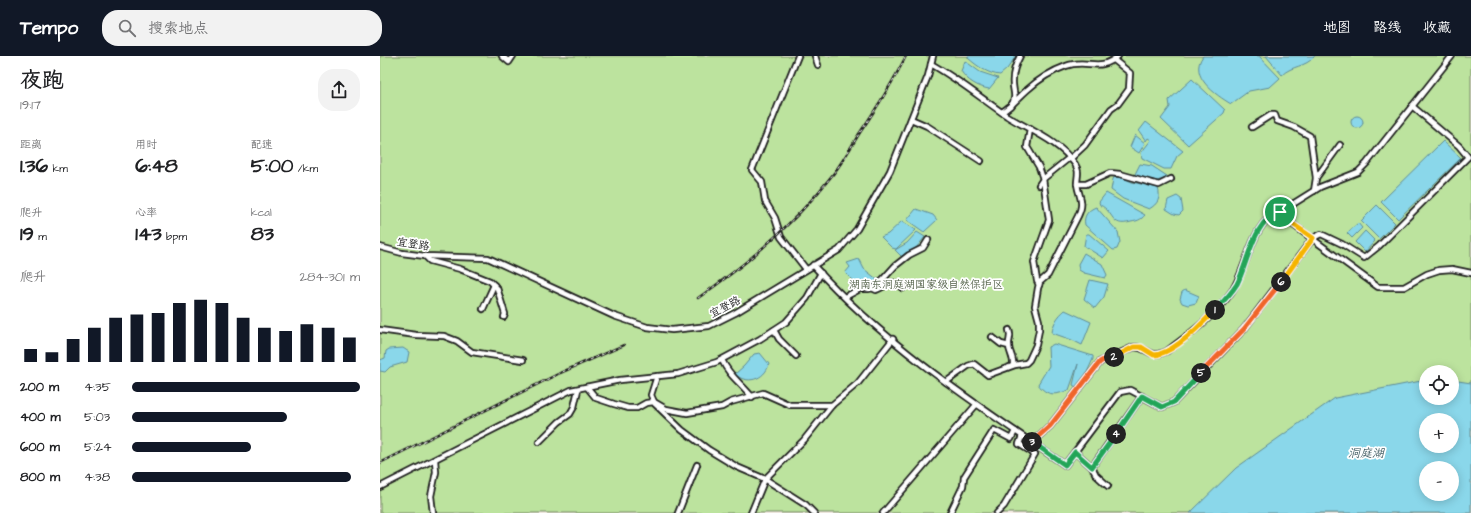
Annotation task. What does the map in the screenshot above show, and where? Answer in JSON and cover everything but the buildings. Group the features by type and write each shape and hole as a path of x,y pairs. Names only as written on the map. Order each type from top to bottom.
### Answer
{"street":[{"path":"502,56 509,62 513,56"},
{"path":"798,56 752,170 762,182 765,202 775,218 781,237 806,269"},
{"path":"815,56 818,66"},
{"name":"宜登路","path":"380,247 402,253 424,256 488,258 614,316 647,327 665,330 709,326 735,313 839,250 857,229 890,170 911,120 934,56"},
{"path":"1012,106 1016,96 1013,85 1014,67 1020,56"},
{"path":"1031,443 1050,426 1100,362 1134,347 1141,347 1154,355 1159,355 1167,351 1207,319 1232,292 1238,282 1259,228 1275,213 1280,212 1289,205 1314,191 1358,172 1367,163 1452,56"},
{"path":"1002,112 1012,106 1026,90 1044,77 1067,65 1080,63 1100,65 1108,64 1116,58 1130,73 1129,89 1118,104 1111,109 1085,145 1070,159 1043,179 1039,185"},
{"path":"931,64 1002,112 1052,142 1070,159 1078,171 1077,184 1082,200 1082,208 1048,275 1039,285"},
{"path":"813,265 845,297 893,340 976,405 1065,465 1120,392 1130,390 1162,407 1174,402 1244,329 1313,238 1321,234 1342,244 1364,258 1379,246 1468,157 1459,146 1412,106"},
{"path":"1252,127 1271,115 1275,115 1278,121 1294,127 1310,136 1316,178 1314,191"},
{"path":"911,120 927,126 981,161"},
{"path":"946,382 968,366 974,364 988,375 1013,365 1026,363 1036,345 1039,321 1035,306 1039,285 1035,273 1034,262 1049,220 1043,179 1039,167 1027,147 1030,129"},
{"path":"1316,178 1340,144"},
{"path":"1077,184 1086,184 1110,173 1120,174 1159,185 1171,179"},
{"path":"1280,212 1284,218 1378,287 1404,287 1427,274 1439,270 1452,269 1471,273"},
{"path":"872,288 909,255 923,248 928,240"},
{"path":"424,256 430,261 476,274 494,285 500,297 505,314 504,317"},
{"path":"380,487 571,390 678,374 722,360 786,322 807,298 821,273"},
{"path":"845,297 860,289 872,288 876,290 888,283 900,284 903,288"},
{"path":"483,309 494,285"},
{"path":"380,330 416,335 444,336 457,341 472,352 523,360"},
{"path":"774,330 779,339 796,356"},
{"path":"1009,330 1011,336 1009,346 1013,365"},
{"path":"992,337 1001,344 1009,346"},
{"path":"751,513 765,479 804,440 832,405 858,383 893,340"},
{"path":"722,360 730,375 744,386 752,397"},
{"path":"657,376 651,395 654,402 682,430 709,450 737,467 765,479 806,505 814,513"},
{"path":"587,387 596,398 628,408 637,408 646,402 654,402 666,409 687,413 722,407 731,402 763,394 790,405 832,405"},
{"path":"539,442 559,422 570,414 574,407 578,390"},
{"path":"1092,467 1142,396"},
{"path":"883,513 976,405"},
{"path":"950,513 963,486 964,477 994,430 1035,454 1004,506 997,513"},
{"path":"1011,439 1015,431"},
{"path":"1019,444 1022,436"},
{"path":"1075,452 1092,467 1096,474 1108,486"},
{"path":"433,513 431,496 436,472 435,460"},
{"path":"678,513 697,465"}],"green space":[{"name":"湖南东洞庭湖国家级自然保护区","path":"380,56 1471,56 1471,513 380,513"}],"water":[{"path":"968,56 1016,56 1007,69 1000,75 983,69 968,58"},
{"path":"1203,56 1259,56 1280,78 1270,87 1249,91 1231,104 1218,96 1201,78 1199,63"},
{"path":"1266,56 1315,56 1307,63 1282,75"},
{"path":"965,61 980,72 998,78 989,89 977,85 966,78 961,71"},
{"path":"1192,79 1225,110 1224,113 1188,145 1161,119 1170,107 1169,100"},
{"path":"1355,116 1359,116 1363,122 1359,128 1355,128 1351,124 1351,120"},
{"path":"1146,122 1183,151 1177,156 1171,169 1164,169 1142,158 1141,153 1151,140 1148,138 1146,141 1139,131"},
{"path":"1135,135 1145,143 1139,153 1130,147"},
{"path":"1443,141 1461,158 1398,219 1381,202"},
{"path":"1140,164 1152,166 1167,176 1166,178 1157,181 1134,176"},
{"path":"1116,175 1132,182 1158,188 1159,198 1157,203 1149,209 1123,199 1111,190 1113,179"},
{"path":"1106,193 1145,215 1137,221 1119,223 1105,208 1100,205 1099,202"},
{"path":"1177,196 1181,199 1183,211 1179,215 1166,209 1168,200"},
{"path":"1377,205 1395,223 1379,239 1361,221"},
{"path":"1096,207 1118,232 1120,242 1117,249 1113,250 1085,225 1087,214"},
{"path":"916,209 933,215 937,220 924,232 907,220"},
{"path":"902,221 916,230 896,249 892,248 881,237 888,234"},
{"path":"1358,223 1362,228 1352,238 1347,233"},
{"path":"1365,231 1375,241 1365,252 1355,242"},
{"path":"917,232 925,237 916,248 902,257 895,250 907,243"},
{"path":"1086,234 1089,234 1109,251 1103,258 1084,246"},
{"path":"1084,253 1102,264 1107,275 1105,278 1084,273 1079,270 1078,264"},
{"path":"859,259 864,269 878,280 868,286 858,286 845,273 850,267 847,263"},
{"path":"1090,280 1108,284 1104,297 1095,308 1084,299"},
{"path":"1185,290 1199,296 1196,303 1188,305 1182,303 1180,299 1182,292"},
{"path":"1065,310 1091,322 1082,345 1052,333 1056,320"},
{"path":"1054,344 1093,356 1093,359 1084,379 1076,387 1073,385 1078,364 1069,390 1052,394 1045,391 1038,384 1049,366 1048,347"},
{"path":"403,348 409,352 407,362 390,367 385,372 380,371 380,360 385,358 386,351 389,349"},
{"path":"760,353 769,364 764,374 750,380 739,377 735,374 754,354"},
{"name":"洞庭湖","path":"1419,381 1419,405 1459,405 1459,381 1471,383 1471,513 1190,513 1236,468 1335,398"}],"railway":[{"path":"698,298 753,256 788,224 820,190 844,159 884,96 906,56"},
{"path":"380,463 560,373 624,345"}],"route":[{"path":"1280,212 1284,218 1313,238 1244,329 1174,402 1162,407 1142,396 1092,467 1075,452 1065,465 1031,443 1050,426 1100,362 1107,358 1124,353 1134,347 1141,347 1147,352 1154,355 1159,355 1167,351 1207,319 1232,292 1238,282 1259,228 1275,213 1280,212"}]}
